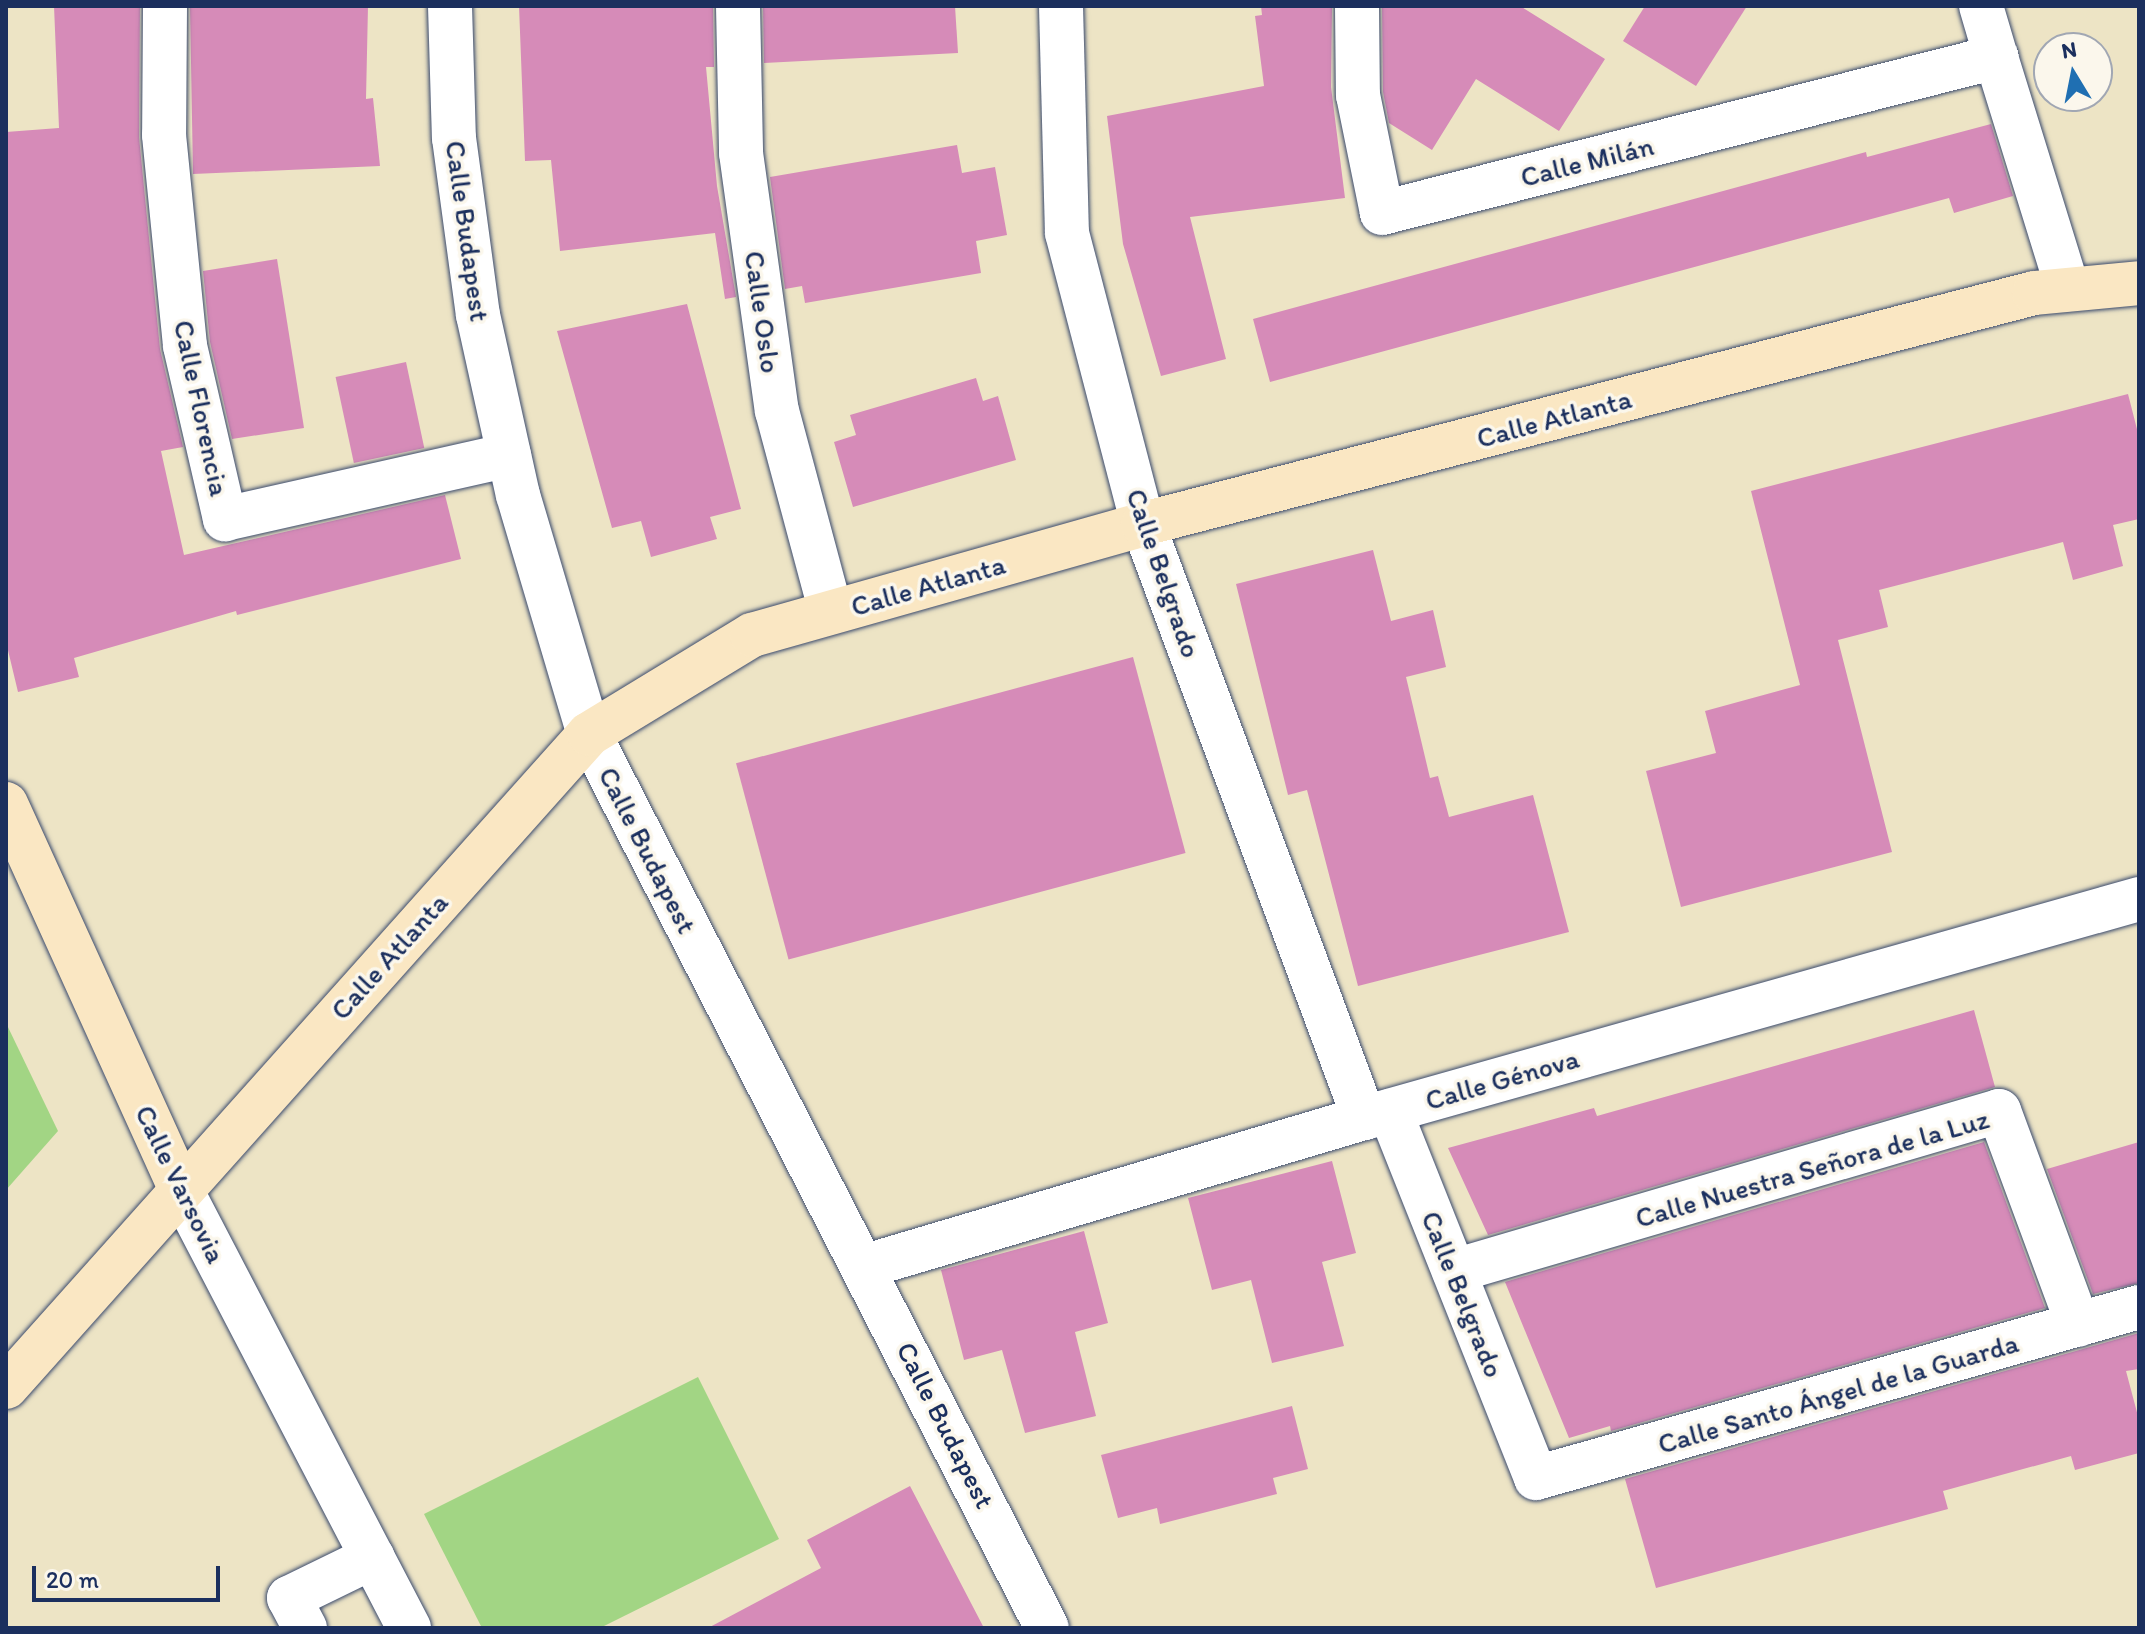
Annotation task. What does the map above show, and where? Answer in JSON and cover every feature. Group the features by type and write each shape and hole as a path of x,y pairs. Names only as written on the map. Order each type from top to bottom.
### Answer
{"street":[{"name":"Calle Florencia","path":"165,6 164,135 185,346 225,519 509,455"},
{"name":"Calle Budapest","path":"450,6 454,138 474,285 509,455 589,734 866,1266 1047,1628"},
{"name":"Calle Oslo","path":"738,6 741,153 777,411 831,612"},
{"name":"Calle Belgrado","path":"1061,6 1067,233 1143,524 1377,1114 1454,1271 1536,1478"},
{"name":"Calle Milán","path":"1357,6 1358,95 1382,213 1996,57"},
{"path":"1981,6 2068,289"},
{"name":"Calle Atlanta","path":"6,1387 180,1188 589,734 752,635 1143,524 2034,293 2139,283"},
{"name":"Calle Varsovia","path":"6,804 180,1188 409,1628"},
{"name":"Calle Génova","path":"866,1266 1377,1114 2139,899"},
{"name":"Calle Nuestra Señora de la Luz","path":"1454,1271 1999,1111 2078,1325"},
{"name":"Calle Santo Ángel de la Guarda","path":"1536,1478 2139,1307"},
{"path":"305,1628 289,1598 373,1557"}],"green space":[{"path":"6,1023 58,1131 6,1190"},
{"path":"698,1377 779,1539 600,1628 482,1628 424,1514"}],"building":[{"path":"54,6 140,6 139,137 160,349 183,447 161,451 184,555 445,495 461,559 237,615 236,611 74,658 79,677 18,692 6,642 6,132 59,128"},
{"path":"190,6 368,6 366,99 373,98 380,166 193,174"},
{"path":"519,6 713,6 714,67 706,67 717,186 736,297 725,299 715,233 560,251 551,160 525,161"},
{"path":"763,6 955,6 958,53 764,63"},
{"path":"1261,6 1332,6 1331,87 1345,198 1190,217 1226,359 1161,376 1123,244 1107,116 1264,86 1255,16 1262,15"},
{"path":"1382,6 1520,6 1605,59 1559,131 1476,79 1432,150 1389,123 1383,92"},
{"path":"1645,6 1747,6 1696,86 1623,41"},
{"path":"1991,124 2013,196 1954,213 1949,198 1270,382 1253,319 1866,152 1867,157"},
{"path":"957,145 962,173 995,167 1007,235 976,241 981,273 805,303 802,286 785,289 770,177"},
{"path":"277,259 304,428 232,439 210,342 203,271"},
{"path":"687,304 741,509 710,517 717,539 651,557 641,521 612,528 557,331"},
{"path":"406,362 424,448 354,463 336,377"},
{"path":"976,378 983,401 998,396 1016,460 853,507 834,442 856,435 850,415"},
{"path":"2128,394 2139,437 2139,519 2113,525 2123,566 2073,580 2063,542 1879,590 1888,627 1838,640 1892,852 1681,907 1646,771 1716,753 1705,711 1800,685 1751,491"},
{"path":"1373,550 1391,621 1433,610 1446,667 1406,677 1430,778 1438,776 1449,817 1533,795 1569,932 1358,986 1307,790 1288,795 1236,584"},
{"path":"1133,657 1186,853 789,959 736,763"},
{"path":"1974,1010 1995,1087 1488,1235 1448,1148 1594,1108 1597,1116"},
{"path":"1984,1142 2045,1308 1611,1431 1610,1426 1569,1438 1505,1282"},
{"path":"2139,1142 2139,1283 2093,1294 2047,1169"},
{"path":"1332,1161 1356,1253 1322,1262 1344,1346 1272,1363 1251,1280 1212,1290 1188,1198"},
{"path":"1084,1231 1108,1323 1075,1332 1096,1416 1025,1433 1002,1350 964,1360 941,1270"},
{"path":"2139,1333 2139,1369 2126,1371 2139,1420 2139,1453 2075,1470 2071,1456 1943,1491 1948,1509 1656,1588 1625,1479"},
{"path":"1292,1406 1308,1469 1273,1478 1277,1494 1160,1524 1157,1508 1118,1518 1101,1455"},
{"path":"910,1486 984,1628 708,1628 821,1568 807,1540"}]}
